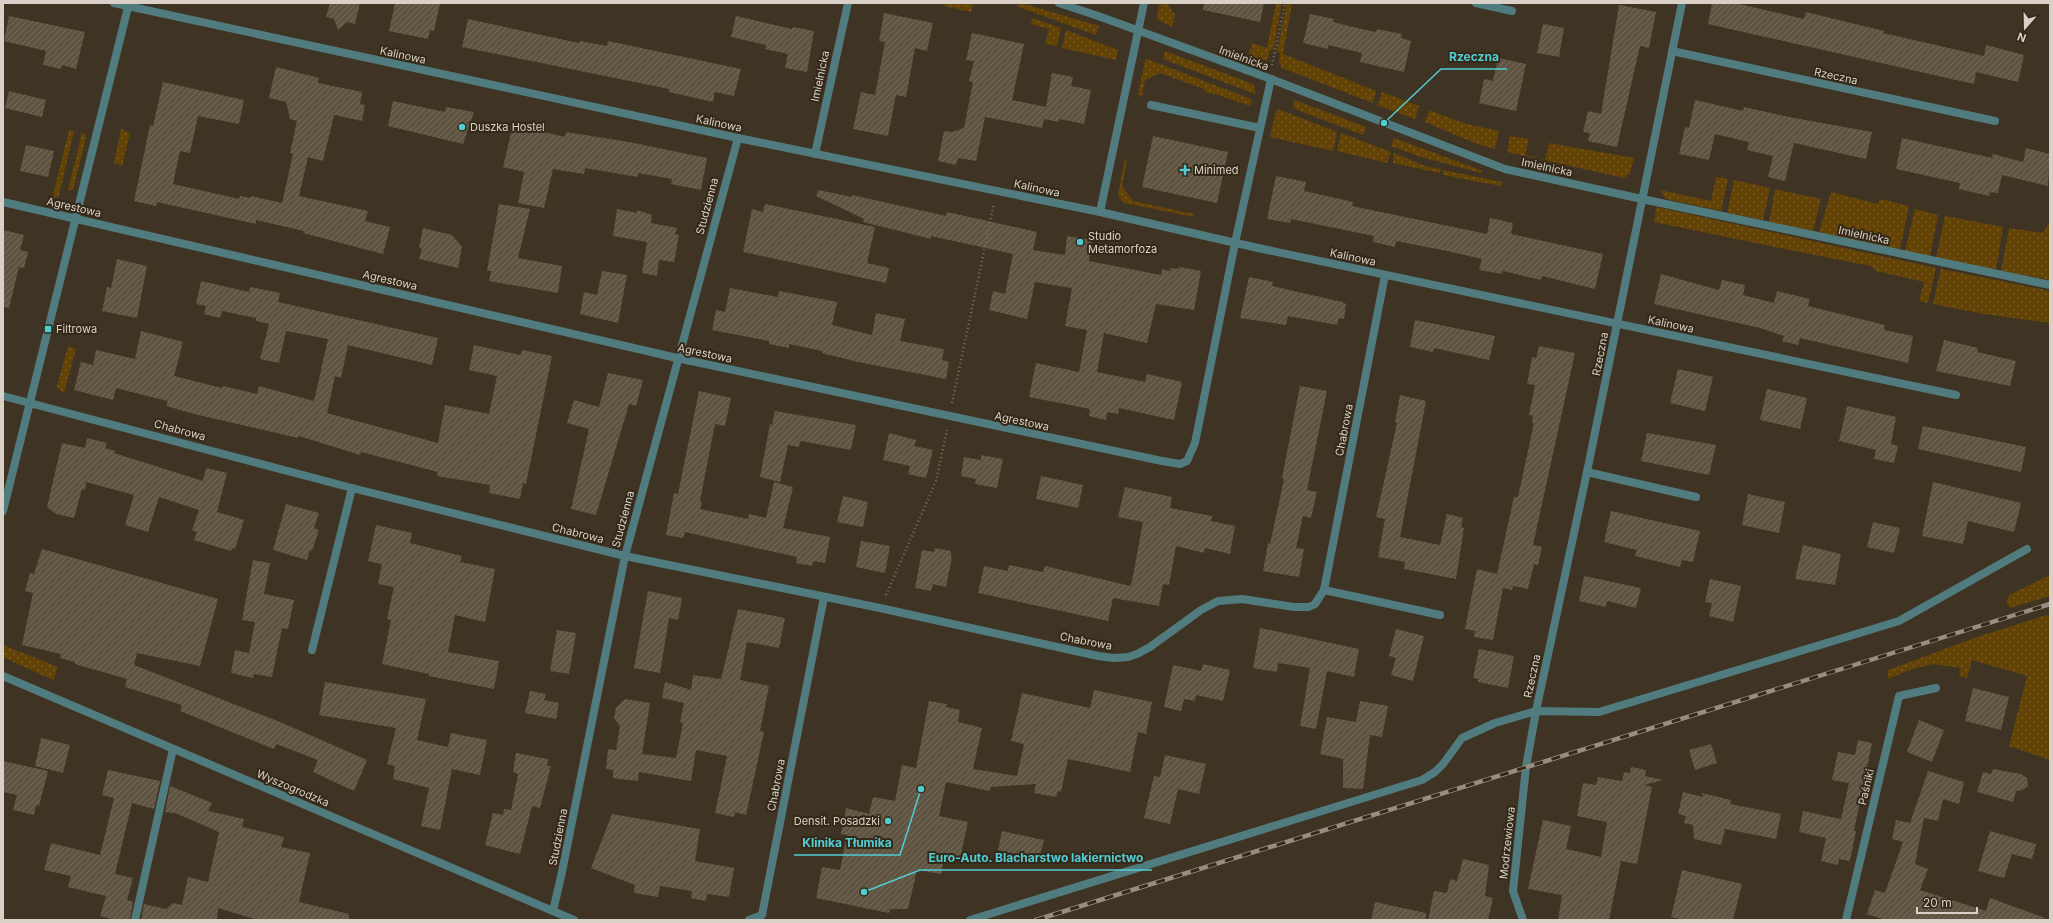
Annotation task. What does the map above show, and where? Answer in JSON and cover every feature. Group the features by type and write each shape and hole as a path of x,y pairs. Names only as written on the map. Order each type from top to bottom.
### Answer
{"street":[{"name":"Kalinowa","path":"114,3 128,4 738,138 1100,212 1234,243 1956,394"},
{"name":"Imielnicka","path":"815,154 848,3"},
{"name":"Imielnicka","path":"1059,3 1271,79 1505,169 2050,285"},
{"path":"1100,212 1144,3"},
{"path":"1476,3 1512,11"},
{"name":"Rzeczna","path":"1526,767 1536,711 1682,3"},
{"path":"3,511 128,4"},
{"name":"Rzeczna","path":"1672,51 1995,121"},
{"name":"Agrestowa","path":"3,202 677,358 1180,464 1187,461 1195,443 1234,243 1271,79"},
{"path":"1151,105 1260,128"},
{"name":"Studzienna","path":"553,911 625,556 677,358 738,138"},
{"name":"Chabrowa","path":"3,396 352,488 625,556 1114,658 1128,657 1150,647 1201,610 1218,602 1242,598 1294,607 1308,607 1315,604 1324,590 1385,275"},
{"path":"1586,472 1696,497"},
{"path":"312,650 352,488"},
{"path":"970,920 1422,780 1436,772 1462,738 1495,723 1536,711 1599,712 1899,621 2027,549"},
{"path":"1324,590 1440,615"},
{"name":"Chabrowa","path":"749,920 765,918 824,597"},
{"name":"Wyszogrodzka","path":"3,676 574,920"},
{"name":"Paśniki","path":"1846,920 1899,696 1936,688"},
{"path":"134,920 173,749"},
{"name":"Modrzewiowa","path":"1523,920 1513,891 1526,767"}],"path":[{"path":"1272,68 1285,3"},
{"path":"952,404 994,204"},
{"path":"885,597 936,481 948,428"}],"shaded area":[{"path":"945,3 973,3 971,12 944,6"},
{"path":"1021,3 1099,26 1096,35 1016,6"},
{"path":"1159,3 1167,3 1175,15 1172,27 1157,19"},
{"path":"1276,3 1282,3 1273,50 1270,50 1268,58 1264,61 1249,55 1252,43 1267,48"},
{"path":"1287,3 1292,3 1283,54 1376,91 1373,103 1282,68 1279,62 1280,53 1277,52"},
{"path":"1032,18 1061,28 1057,46 1045,44 1049,29 1031,24"},
{"path":"1066,30 1118,50 1116,60 1062,48"},
{"path":"1165,51 1253,84 1255,94 1163,59"},
{"path":"1147,59 1251,99 1252,102 1250,106 1205,92 1204,89 1160,73 1145,80 1142,96 1138,95 1145,60"},
{"path":"1382,92 1419,106 1415,119 1377,105"},
{"path":"1295,100 1366,127 1363,135 1295,109 1293,106"},
{"path":"1278,109 1337,132 1333,151 1270,137 1275,114"},
{"path":"1429,110 1463,123 1499,131 1495,149 1477,144 1425,122"},
{"path":"121,129 130,133 122,166 114,163"},
{"path":"69,130 74,131 59,196 52,199"},
{"path":"82,133 85,134 86,138 73,190 68,190"},
{"path":"1341,133 1391,152 1387,163 1337,151"},
{"path":"1510,136 1529,139 1525,155 1545,160 1549,143 1634,158 1630,173 1624,178 1507,152"},
{"path":"1394,138 1483,171 1481,173 1421,157 1391,146"},
{"path":"1394,153 1425,166 1441,169 1440,173 1393,163"},
{"path":"1125,159 1127,160 1122,186 1133,201 1194,214 1194,217 1124,203 1118,194"},
{"path":"1443,170 1502,182 1501,186 1443,175"},
{"path":"1716,177 1728,179 1721,211 1666,199 1660,190 1711,201"},
{"path":"1734,180 1770,188 1763,220 1727,213"},
{"path":"1775,189 1821,199 1813,231 1769,222"},
{"path":"1831,192 1878,204 1880,199 1909,206 1900,250 1819,232"},
{"path":"1656,207 1936,268 1928,303 1919,301 1924,282 1876,271 1871,266 1654,222"},
{"path":"1915,209 1938,215 1930,257 1905,251"},
{"path":"1945,216 2003,227 1996,270 1936,258"},
{"path":"2050,221 2050,280 2001,271 2009,228 2043,233"},
{"path":"1941,269 2050,291 2050,323 1984,314 1933,304"},
{"path":"68,346 76,349 64,393 59,390 57,386"},
{"path":"2050,575 2050,596 2010,608 2006,602 2009,595"},
{"path":"2050,614 2050,760 2009,746 2027,676 1972,660 1967,678 1959,676 1961,668 1933,664 1909,670 1888,679 1888,670 1977,637"},
{"path":"3,645 58,667 53,680 3,657"}],"building":[{"path":"330,3 360,3 355,24 347,22 338,30 334,19 326,17"},
{"path":"395,3 440,3 434,31 430,30 428,39 389,31"},
{"path":"1204,3 1264,3 1260,22 1203,10"},
{"path":"1712,3 1735,3 1804,19 1806,12 1884,31 1883,33 1984,56 1986,45 2024,55 2018,82 1976,72 1974,84 1708,24"},
{"path":"1619,5 1656,12 1649,48 1640,46 1617,147 1588,141 1590,133 1583,132 1588,111 1601,114"},
{"path":"884,13 933,23 927,51 915,48 906,97 896,95 888,136 853,129 861,92 875,95 885,42 879,41"},
{"path":"1310,14 1334,19 1333,22 1357,28 1376,32 1377,29 1402,34 1401,38 1411,41 1404,72 1360,62 1362,53 1328,45 1328,49 1303,43"},
{"path":"9,16 85,32 76,69 62,65 61,69 43,65 46,51 4,41"},
{"path":"736,16 792,29 793,27 814,31 807,72 785,68 788,54 765,49 766,45 731,37"},
{"path":"468,19 579,43 580,41 607,46 608,41 741,69 734,96 715,92 713,102 669,92 669,89 462,47"},
{"path":"1543,24 1564,28 1559,57 1537,53"},
{"path":"972,33 1024,44 1012,100 1046,107 1052,73 1073,77 1071,86 1091,90 1084,124 1059,119 1059,122 1044,119 1042,128 985,117 976,161 958,158 956,165 938,161 944,131 952,132 964,128 973,82 969,81 974,61 966,60"},
{"path":"1498,58 1526,64 1516,111 1479,103 1484,79 1493,81"},
{"path":"276,67 319,78 318,83 362,92 360,104 365,105 362,121 334,115 323,161 308,157 299,196 368,211 365,221 390,227 383,254 303,233 304,231 256,220 256,224 157,202 156,206 134,201 150,125 153,126 163,82 244,100 239,124 198,116 190,153 180,151 173,184 239,199 240,196 251,198 251,196 282,203 293,154 290,153 297,121 290,119 286,102 269,98"},
{"path":"9,91 46,100 42,117 5,108"},
{"path":"1695,100 1743,111 1744,107 1872,132 1866,159 1794,143 1785,181 1768,177 1773,156 1747,150 1749,142 1715,134 1709,160 1679,154 1685,127 1689,128"},
{"path":"393,101 445,112 446,107 474,112 463,144 388,126"},
{"path":"513,125 565,137 566,132 629,142 707,158 701,190 671,184 672,179 638,173 638,177 585,168 584,174 553,169 544,208 518,203 524,172 503,167"},
{"name":"Minimed","path":"1153,136 1228,152 1217,203 1142,187"},
{"path":"1902,138 1992,158 1993,154 2023,162 2026,148 2050,154 2048,186 2002,175 1998,193 1990,192 1989,196 1959,189 1960,183 1896,169"},
{"path":"26,145 54,151 48,177 20,171"},
{"path":"1276,176 1306,182 1304,191 1353,202 1352,206 1487,234 1490,218 1513,223 1511,234 1603,254 1595,289 1542,276 1541,280 1503,271 1502,274 1479,270 1482,259 1447,251 1396,241 1395,247 1373,242 1374,236 1291,219 1290,223 1267,219"},
{"path":"818,190 852,197 852,195 946,216 947,212 1037,232 1033,250 1065,255 1067,236 1092,240 1089,261 1161,275 1162,269 1170,271 1171,268 1178,269 1179,267 1201,271 1194,310 1156,304 1147,343 1104,333 1097,372 1145,382 1147,374 1182,382 1174,420 1119,408 1118,414 1107,412 1106,420 1089,416 1090,409 1029,397 1036,363 1079,372 1087,330 1065,326 1072,288 1035,282 1027,319 989,310 993,291 1005,294 1013,254 931,236 931,239 863,222 864,219 816,196"},
{"path":"499,204 530,209 518,258 562,266 558,293 489,281 491,271 487,271"},
{"path":"765,204 875,227 867,263 889,268 886,283 743,252 752,209 763,212"},
{"path":"617,209 637,213 637,210 652,215 651,223 677,228 675,234 679,235 674,262 659,260 657,276 642,273 647,242 613,236"},
{"path":"423,228 452,235 462,247 458,268 419,259 422,249 419,248"},
{"path":"3,230 24,235 20,250 28,252 24,268 19,267 9,308 3,307"},
{"path":"117,259 147,266 137,318 102,311 107,287 111,288"},
{"path":"602,271 627,275 618,323 580,314 584,292 597,295"},
{"path":"1661,274 1719,290 1722,280 1745,285 1743,295 1774,303 1777,291 1810,299 1808,306 1885,325 1884,330 1913,336 1908,363 1800,338 1798,345 1782,341 1784,336 1760,328 1654,304"},
{"path":"1249,277 1273,282 1272,286 1342,302 1346,304 1344,319 1339,318 1337,325 1288,316 1286,325 1240,318"},
{"path":"201,281 249,292 250,287 280,293 278,302 438,338 432,365 348,345 341,378 335,376 327,413 438,443 445,405 489,414 497,376 469,370 474,345 521,355 522,350 552,356 526,484 523,483 520,499 489,493 490,485 437,476 438,472 361,452 360,455 299,436 298,438 194,414 166,406 168,401 116,388 113,400 74,390 81,362 93,365 96,350 135,359 141,331 183,342 174,376 222,388 223,386 257,394 259,386 314,401 328,339 286,331 279,363 260,359 269,324 256,321 256,318 222,311 220,318 204,314 206,306 196,304"},
{"path":"730,288 778,297 779,291 837,302 832,325 872,335 876,313 905,319 900,341 944,349 942,360 949,362 946,379 858,362 822,353 822,351 789,344 789,348 769,344 769,341 712,330 716,310 725,312"},
{"path":"1415,320 1495,336 1489,360 1434,348 1433,352 1410,347"},
{"path":"1944,340 1978,348 1977,352 2016,361 2010,386 1936,371"},
{"path":"1539,346 1575,353 1533,545 1542,547 1538,565 1534,564 1528,589 1513,586 1512,590 1503,588 1493,640 1474,637 1475,631 1465,629 1477,569 1497,574 1514,497 1518,497 1534,423 1532,423 1533,416 1529,415 1535,385 1527,384 1532,357 1536,358"},
{"path":"1678,369 1713,377 1705,411 1670,403"},
{"path":"608,373 643,380 636,406 629,404 596,515 571,509 589,429 567,423 574,400 599,407"},
{"path":"1300,386 1327,391 1307,490 1317,492 1311,518 1303,516 1296,548 1304,549 1299,577 1263,571 1268,543 1270,544 1284,479 1282,478"},
{"path":"1767,389 1807,398 1800,429 1760,420"},
{"path":"699,391 731,398 725,426 715,424 700,501 702,502 700,509 748,519 749,514 766,518 774,482 793,487 783,528 830,537 825,563 813,561 812,566 796,563 797,557 685,532 683,538 666,535 674,493 678,494"},
{"path":"1400,395 1426,401 1400,537 1440,545 1447,514 1463,518 1461,527 1464,528 1456,579 1404,569 1405,562 1378,557 1385,519 1376,517 1397,423 1395,422"},
{"path":"1847,406 1896,417 1891,444 1898,446 1894,463 1874,459 1876,450 1839,441"},
{"path":"775,411 856,425 851,450 800,441 799,447 788,445 780,482 760,477 770,424 772,425"},
{"path":"1923,426 2026,447 2021,472 1918,449"},
{"path":"889,433 916,440 914,446 933,450 926,478 908,474 910,466 883,460"},
{"path":"1647,433 1716,445 1709,475 1641,461"},
{"path":"87,438 107,443 105,448 115,451 114,453 203,481 206,468 227,473 217,512 244,520 235,549 232,548 231,551 194,540 197,532 192,530 199,510 159,497 148,532 125,525 134,495 86,482 85,490 82,489 74,518 56,514 47,507 62,443 85,448"},
{"path":"981,455 1003,459 997,488 975,484 976,479 961,476 964,457 981,460"},
{"path":"1041,476 1083,485 1078,508 1036,499"},
{"path":"1933,482 2021,503 2014,532 1968,521 1963,544 1922,536"},
{"path":"1125,487 1172,497 1170,508 1212,516 1211,521 1235,526 1230,554 1205,548 1204,553 1176,546 1169,585 1163,584 1159,606 1113,598 1108,621 978,593 984,566 1008,571 1009,565 1043,572 1045,566 1131,586 1143,522 1118,517"},
{"path":"1748,494 1785,502 1779,533 1742,525"},
{"path":"843,496 868,502 863,527 837,522"},
{"path":"286,504 319,513 314,528 319,530 312,551 310,550 307,560 273,550"},
{"path":"1611,511 1700,531 1693,562 1682,560 1680,567 1635,556 1637,550 1604,542"},
{"path":"1873,522 1900,528 1894,553 1867,547"},
{"path":"376,525 412,533 410,543 462,556 460,562 495,569 485,622 455,615 448,652 499,661 494,689 429,676 429,674 382,664 391,620 387,619 394,587 378,584 382,564 368,561"},
{"path":"861,541 890,546 885,573 856,567"},
{"path":"1803,545 1841,554 1835,585 1795,579"},
{"path":"935,548 951,551 952,557 946,587 933,584 931,591 915,588 922,550 934,552"},
{"path":"42,549 218,599 200,666 137,653 134,665 280,722 367,760 354,791 313,772 318,760 276,744 274,749 180,711 182,705 125,687 127,679 75,664 75,662 60,658 61,654 22,645 33,593 25,591 30,573 34,574"},
{"path":"253,560 270,563 264,594 294,600 288,629 282,628 272,677 254,674 253,678 231,673 235,650 249,653 255,622 242,620"},
{"path":"1584,576 1641,588 1636,608 1607,601 1606,607 1579,601"},
{"path":"1710,579 1741,586 1733,622 1709,616 1712,603 1705,602"},
{"path":"648,591 682,598 678,620 669,618 660,673 634,668"},
{"path":"738,609 785,618 779,648 747,642 740,680 769,686 760,731 764,732 746,815 735,812 734,817 715,813 727,756 696,750 691,781 639,772 638,781 613,778 613,770 606,769 608,749 616,750 620,726 614,718 616,708 625,699 650,703 642,754 676,758 683,723 680,722 684,703 662,698 665,682 691,690 693,675 721,679"},
{"path":"1260,628 1359,649 1354,677 1327,671 1316,729 1300,726 1310,668 1278,663 1277,672 1253,668"},
{"path":"1396,629 1424,636 1413,681 1391,675 1396,658 1389,656"},
{"path":"557,630 576,633 569,674 550,671"},
{"path":"1479,649 1514,656 1508,688 1478,682 1478,679 1473,678"},
{"path":"1203,664 1230,670 1223,701 1196,695 1195,701 1184,699 1181,711 1164,707 1173,665 1201,671"},
{"path":"325,682 426,699 417,740 448,747 451,733 487,740 480,775 452,769 440,830 421,826 429,788 393,779 395,766 387,764 396,728 319,715"},
{"path":"1973,688 2009,697 2001,730 1965,721"},
{"path":"1094,690 1152,702 1146,734 1138,732 1130,772 1068,759 1061,792 1058,791 1056,797 1034,793 1036,784 991,787 990,791 946,782 939,816 968,822 960,859 945,856 941,874 917,870 908,909 890,909 889,913 816,898 822,867 840,870 847,835 841,834 846,808 869,814 873,797 895,801 902,765 916,768 929,701 947,704 946,707 960,710 958,722 982,728 973,769 1017,776 1024,744 1011,741 1022,693 1090,708"},
{"path":"530,691 546,694 544,700 559,703 556,719 525,713"},
{"path":"1360,701 1388,706 1382,737 1370,735 1363,789 1343,788 1343,759 1320,754 1327,717 1356,722"},
{"path":"1919,720 1944,730 1932,762 1907,752"},
{"path":"41,738 70,745 63,773 35,766"},
{"path":"1858,740 1872,743 1854,831 1856,831 1850,861 1839,859 1838,865 1821,861 1826,838 1799,832 1803,811 1841,819 1849,783 1832,780 1838,752 1855,755"},
{"path":"1711,744 1717,763 1695,770 1689,750"},
{"path":"516,753 548,759 547,766 551,766 540,808 532,806 520,854 485,845 493,813 503,815 504,809 511,810 518,774 513,772"},
{"path":"1165,755 1206,764 1199,794 1178,789 1170,824 1144,818 1154,776 1160,777"},
{"path":"3,761 48,771 39,806 36,805 34,815 13,810 17,795 3,792"},
{"path":"1631,767 1646,770 1645,776 1663,780 1644,785 1652,787 1637,864 1621,861 1609,920 1558,920 1562,895 1528,889 1543,820 1571,826 1566,849 1601,857 1607,822 1577,816 1583,783 1596,785 1598,777 1622,781 1624,772 1630,773"},
{"path":"1993,769 2021,774 2027,778 2028,786 2023,790 2016,791 2013,802 1977,792 1983,772 1991,774"},
{"path":"108,770 160,781 154,809 132,803 115,874 133,878 127,900 133,902 130,920 116,920 100,916 106,896 68,887 71,876 44,870 51,843 100,855 114,798 102,795"},
{"path":"1928,771 1964,782 1959,804 1943,799 1938,821 1924,818 1915,864 1928,869 1920,890 1986,911 1990,898 2045,918 2044,920 1885,920 1867,914 1875,890 1885,893 1903,842 1892,839 1896,820 1910,823"},
{"path":"170,786 212,803 208,811 244,819 242,827 284,837 281,847 310,853 299,902 349,914 349,920 258,920 218,908 217,920 141,920 144,904 166,909 173,903 182,905 188,877 208,882 219,832 175,813 165,812"},
{"path":"1683,792 1703,797 1702,793 1731,800 1730,804 1781,814 1776,839 1725,829 1721,845 1694,839 1693,825 1684,823 1686,816 1678,814"},
{"path":"612,814 700,829 695,861 734,868 729,897 707,894 706,901 691,898 692,891 660,886 658,897 634,893 635,885 591,868"},
{"path":"1002,831 1044,840 1039,859 998,850"},
{"path":"1990,831 2036,844 2032,859 2012,854 2004,878 1978,871"},
{"path":"1463,859 1489,865 1485,896 1493,898 1488,920 1428,920 1434,891 1447,893 1450,879 1457,881"},
{"path":"1682,870 1742,884 1733,920 1684,920 1671,917"},
{"path":"1375,902 1426,913 1426,920 1371,920"}],"railway":[{"path":"1036,920 2050,604"}],"place":[{"name":"Rzeczna","path":"1384,123"},
{"name":"Duszka Hostel","path":"462,127"},
{"name":"Minimed","path":"1185,170"},
{"name":"Studio Metamorfoza","path":"1080,242"},
{"name":"Filtrowa","path":"48,329"},
{"name":"Klinika Tłumika","path":"921,789"},
{"name":"Densit. Posadzki","path":"888,821"},
{"name":"Euro-Auto. Blacharstwo lakiernictwo","path":"864,892"}]}
